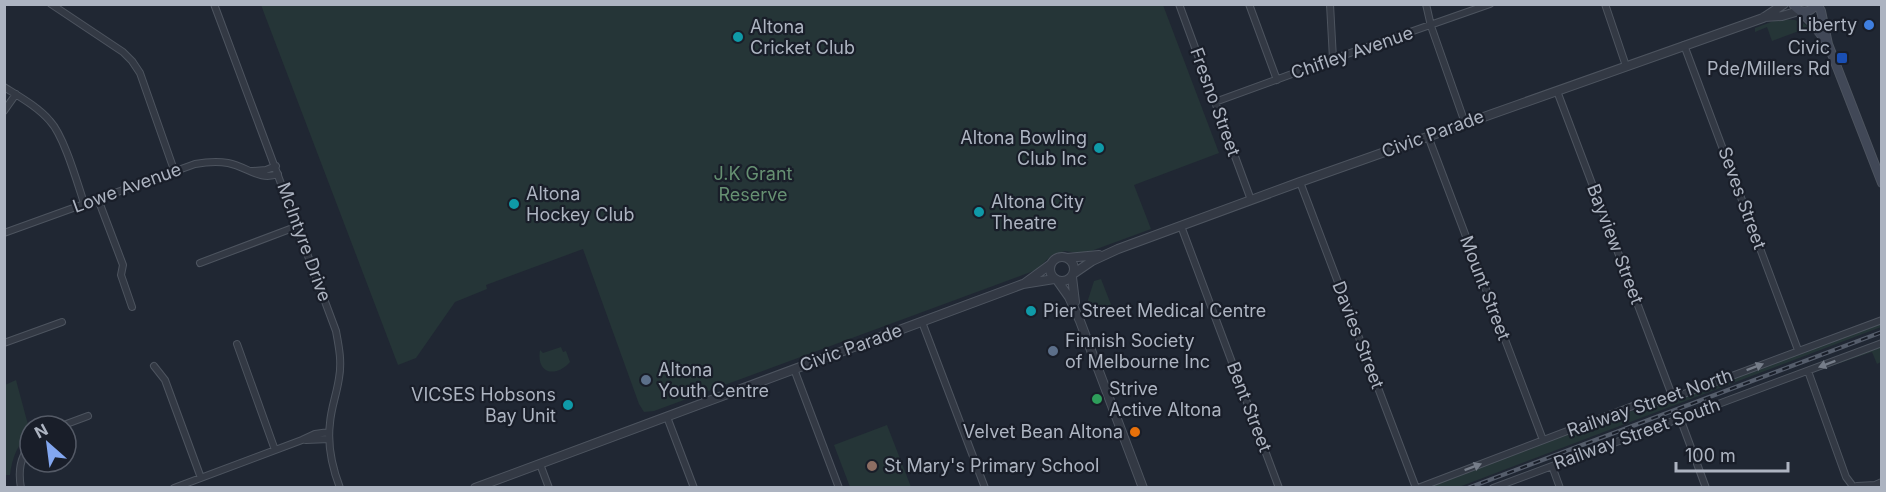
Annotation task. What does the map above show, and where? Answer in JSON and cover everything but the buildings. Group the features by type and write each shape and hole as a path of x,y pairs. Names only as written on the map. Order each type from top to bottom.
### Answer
{"main road":[{"path":"1797,9 1808,11 1817,4 1821,11 1828,44 1881,183"},
{"path":"1797,9 1817,28 1828,44"}],"street":[{"path":"51,4 123,52 132,61 140,73 174,170"},
{"name":"McIntyre Drive","path":"214,4 334,324 339,347 339,379 331,413 329,436 333,468 340,488"},
{"name":"Fresno Street","path":"1179,4 1251,200"},
{"path":"1249,4 1277,80"},
{"path":"1330,4 1333,59"},
{"path":"1426,4 1431,26 1465,123"},
{"name":"Chifley Avenue","path":"1215,102 1490,4"},
{"path":"1605,4 1626,66"},
{"name":"Civic Parade","path":"1763,18 1784,4"},
{"name":"Civic Parade","path":"1072,276 1085,265 1106,254 1251,200 1684,45 1763,18 1782,16 1797,9"},
{"name":"Seves Street","path":"1684,45 1798,350"},
{"path":"4,87 38,109 55,128 84,203"},
{"name":"Bayview Street","path":"1557,91 1673,398"},
{"path":"4,111 16,94"},
{"name":"Mount Street","path":"1428,136 1542,440"},
{"name":"Lowe Avenue","path":"4,233 195,164 229,163 264,177 278,174"},
{"name":"Lowe Avenue","path":"252,171 266,170 276,166"},
{"name":"Davies Street","path":"1300,182 1417,488"},
{"path":"98,199 123,266 121,276 132,307"},
{"path":"200,264 298,226"},
{"name":"Bent Street","path":"1181,226 1279,488"},
{"name":"Civic Parade","path":"1067,258 1106,254"},
{"path":"1080,321 1073,293 1074,267 1067,258 1060,257 1052,263 1050,270 1069,297 1080,321 1143,488"},
{"name":"Civic Parade","path":"1023,284 1052,263"},
{"path":"1056,279 1066,281 1072,276"},
{"name":"Civic Parade","path":"476,488 1023,284 1056,279"},
{"name":"Railway Street North","path":"1417,488 1638,404 1673,398 1881,320"},
{"path":"4,343 62,322"},
{"path":"922,322 985,488"},
{"path":"237,344 276,450"},
{"name":"Railway Street South","path":"1493,488 1881,344"},
{"path":"154,366 165,381 201,478"},
{"path":"794,369 839,488"},
{"path":"1808,371 1846,477 1852,487 1877,485"},
{"path":"78,420 88,416"},
{"path":"667,417 694,488"},
{"path":"1680,418 1706,488"},
{"path":"174,488 315,434 329,436"},
{"path":"540,464 549,488"},
{"path":"1552,466 1560,488"}],"green space":[{"name":"J.K Grant Reserve","path":"261,5 1163,5 1219,153 1134,185 1151,229 1083,254 1065,251 1052,255 1036,270 654,411 644,412 639,404 583,249 486,285 487,289 455,302 416,358 398,365"},
{"path":"1779,19 1795,20 1809,26 1772,41 1767,27 1755,32 1755,28"},
{"path":"1101,279 1112,307 1090,315 1086,306 1094,281"},
{"path":"1881,323 1881,327 1459,487 1427,488 1628,412 1667,404"},
{"path":"1881,346 1881,362 1877,364 1872,352 1814,372 1818,369"},
{"path":"561,347 563,352 566,351 570,362 553,372 544,369 541,364 540,350 543,353"},
{"path":"16,380 25,414 18,414 18,448 10,475 5,475 5,385"},
{"name":"St Mary's Primary School","path":"887,425 911,487 850,487 834,445"}],"railway":[{"path":"1468,488 1882,332"}],"place":[{"name":"Liberty","path":"1869,25"},
{"name":"Altona Cricket Club","path":"738,37"},
{"name":"Civic Pde/Millers Rd","path":"1842,58"},
{"name":"Altona Bowling Club Inc","path":"1099,148"},
{"name":"Altona Hockey Club","path":"514,204"},
{"name":"Altona City Theatre","path":"979,212"},
{"name":"Pier Street Medical Centre","path":"1031,311"},
{"name":"Finnish Society of Melbourne Inc","path":"1053,351"},
{"name":"Altona Youth Centre","path":"646,380"},
{"name":"Strive Active Altona","path":"1097,399"},
{"name":"VICSES Hobsons Bay Unit","path":"568,405"},
{"name":"Velvet Bean Altona","path":"1135,432"},
{"name":"St Mary's Primary School","path":"872,466"}]}
